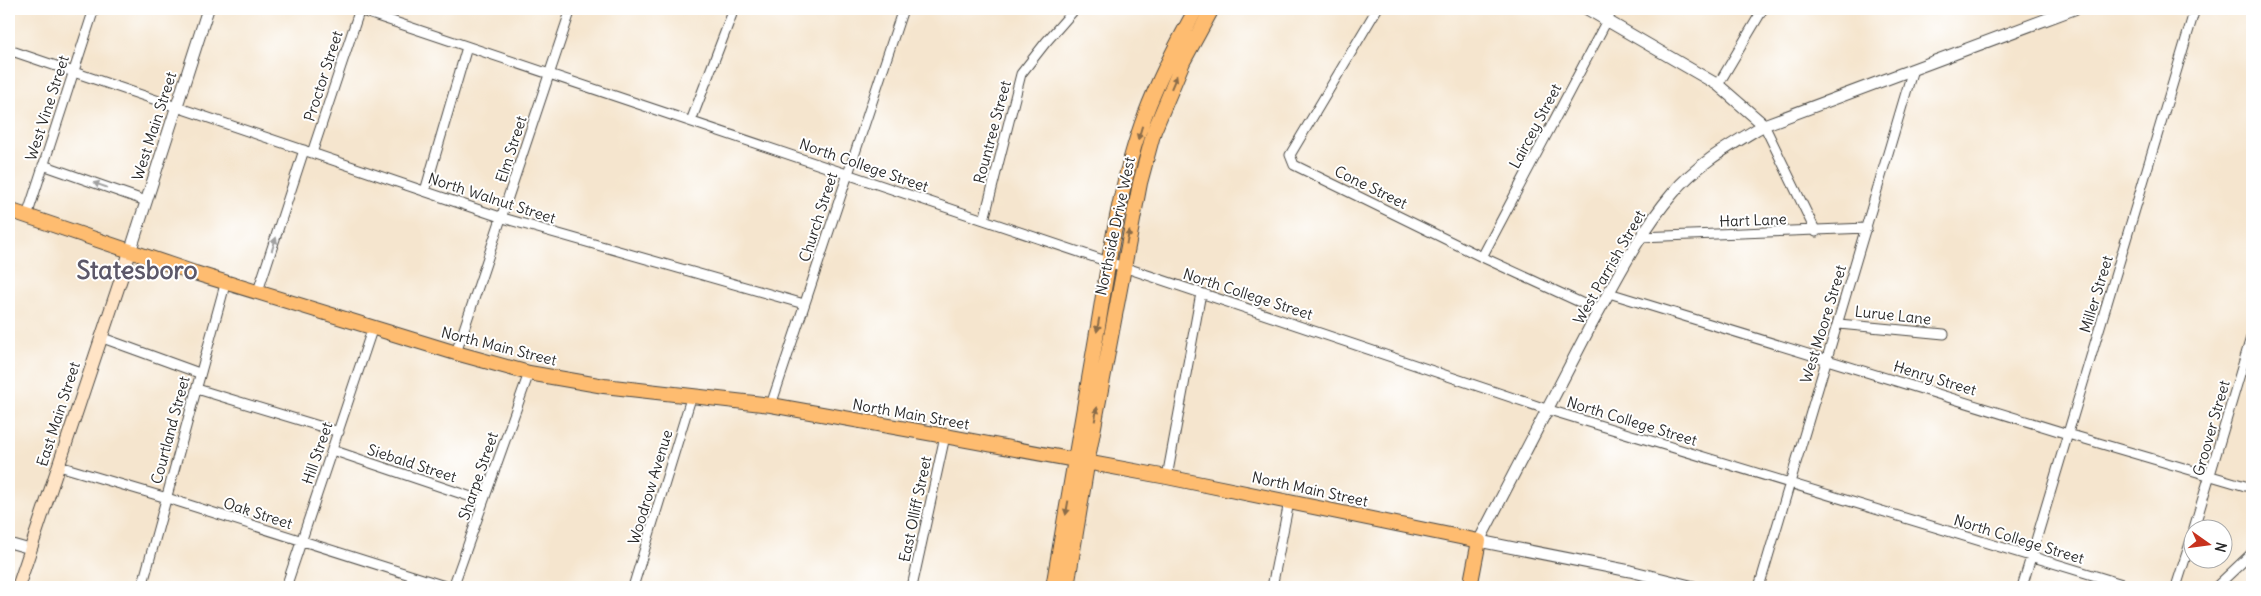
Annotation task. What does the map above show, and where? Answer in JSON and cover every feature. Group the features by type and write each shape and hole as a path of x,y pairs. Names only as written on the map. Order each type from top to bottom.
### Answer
{"main road":[{"name":"Northside Drive West","path":"1081,461 1116,265 1128,174 1145,116 1174,48 1196,9"},
{"name":"Northside Drive West","path":"1116,265 1154,131 1182,62 1212,9"},
{"name":"North Main Street","path":"9,210 130,252 529,374 604,386 771,405 1167,477 1479,541"},
{"name":"East Main Street","path":"18,587 130,252"},
{"path":"1053,587 1081,461"},
{"path":"1067,587 1081,461"},
{"path":"1470,587 1479,541"},
{"path":"11,587 26,563"}],"street":[{"name":"West Vine Street","path":"27,216 94,9"},
{"name":"West Main Street","path":"130,252 208,9"},
{"name":"North College Street","path":"359,9 467,47 1546,409 2132,587"},
{"name":"Proctor Street","path":"258,291 359,9"},
{"name":"Elm Street","path":"456,353 572,9"},
{"path":"691,121 734,9"},
{"name":"Church Street","path":"771,405 903,9"},
{"name":"Rountree Street","path":"984,220 1022,74 1046,42 1075,9"},
{"name":"Cone Street","path":"1377,9 1290,155 1294,165 1482,257 1599,311"},
{"path":"1587,9 1718,85 1764,125 1816,232"},
{"name":"Laircey Street","path":"1482,257 1614,9"},
{"path":"1718,85 1763,9"},
{"name":"West Parrish Street","path":"1479,541 1546,409 1640,237 1673,192 1698,169 1718,152 1764,125 2074,9"},
{"name":"Miller Street","path":"2022,587 2195,9"},
{"path":"425,191 467,47"},
{"name":"North Walnut Street","path":"9,50 503,218 804,304"},
{"name":"West Moore Street","path":"1759,587 1914,69"},
{"path":"43,165 146,201"},
{"name":"Hart Lane","path":"1640,237 1816,232 1867,228"},
{"name":"Courtland Street","path":"142,587 226,281"},
{"path":"1167,477 1200,293"},
{"name":"Henry Street","path":"1609,293 2068,434 2252,488"},
{"name":"Lurue Lane","path":"1839,324 1944,334"},
{"name":"Hill Street","path":"286,587 373,327"},
{"name":"Groover Street","path":"2198,518 2252,334"},
{"path":"100,338 200,373"},
{"name":"Sharpe Street","path":"453,587 529,374"},
{"path":"197,389 338,432"},
{"name":"Woodrow Avenue","path":"633,587 692,395"},
{"name":"East Olliff Street","path":"912,587 945,436"},
{"name":"Siebald Street","path":"332,450 483,501"},
{"name":"Oak Street","path":"59,466 167,498 448,587"},
{"path":"1272,587 1289,502"},
{"name":"North Main Street","path":"1479,541 1630,570 1694,587"},
{"path":"9,543 30,549"},
{"path":"2216,587 2252,553"},
{"name":"Groover Street","path":"2176,587 2184,562"}],"district":[{"name":"Statesboro","path":"137,270"}]}
